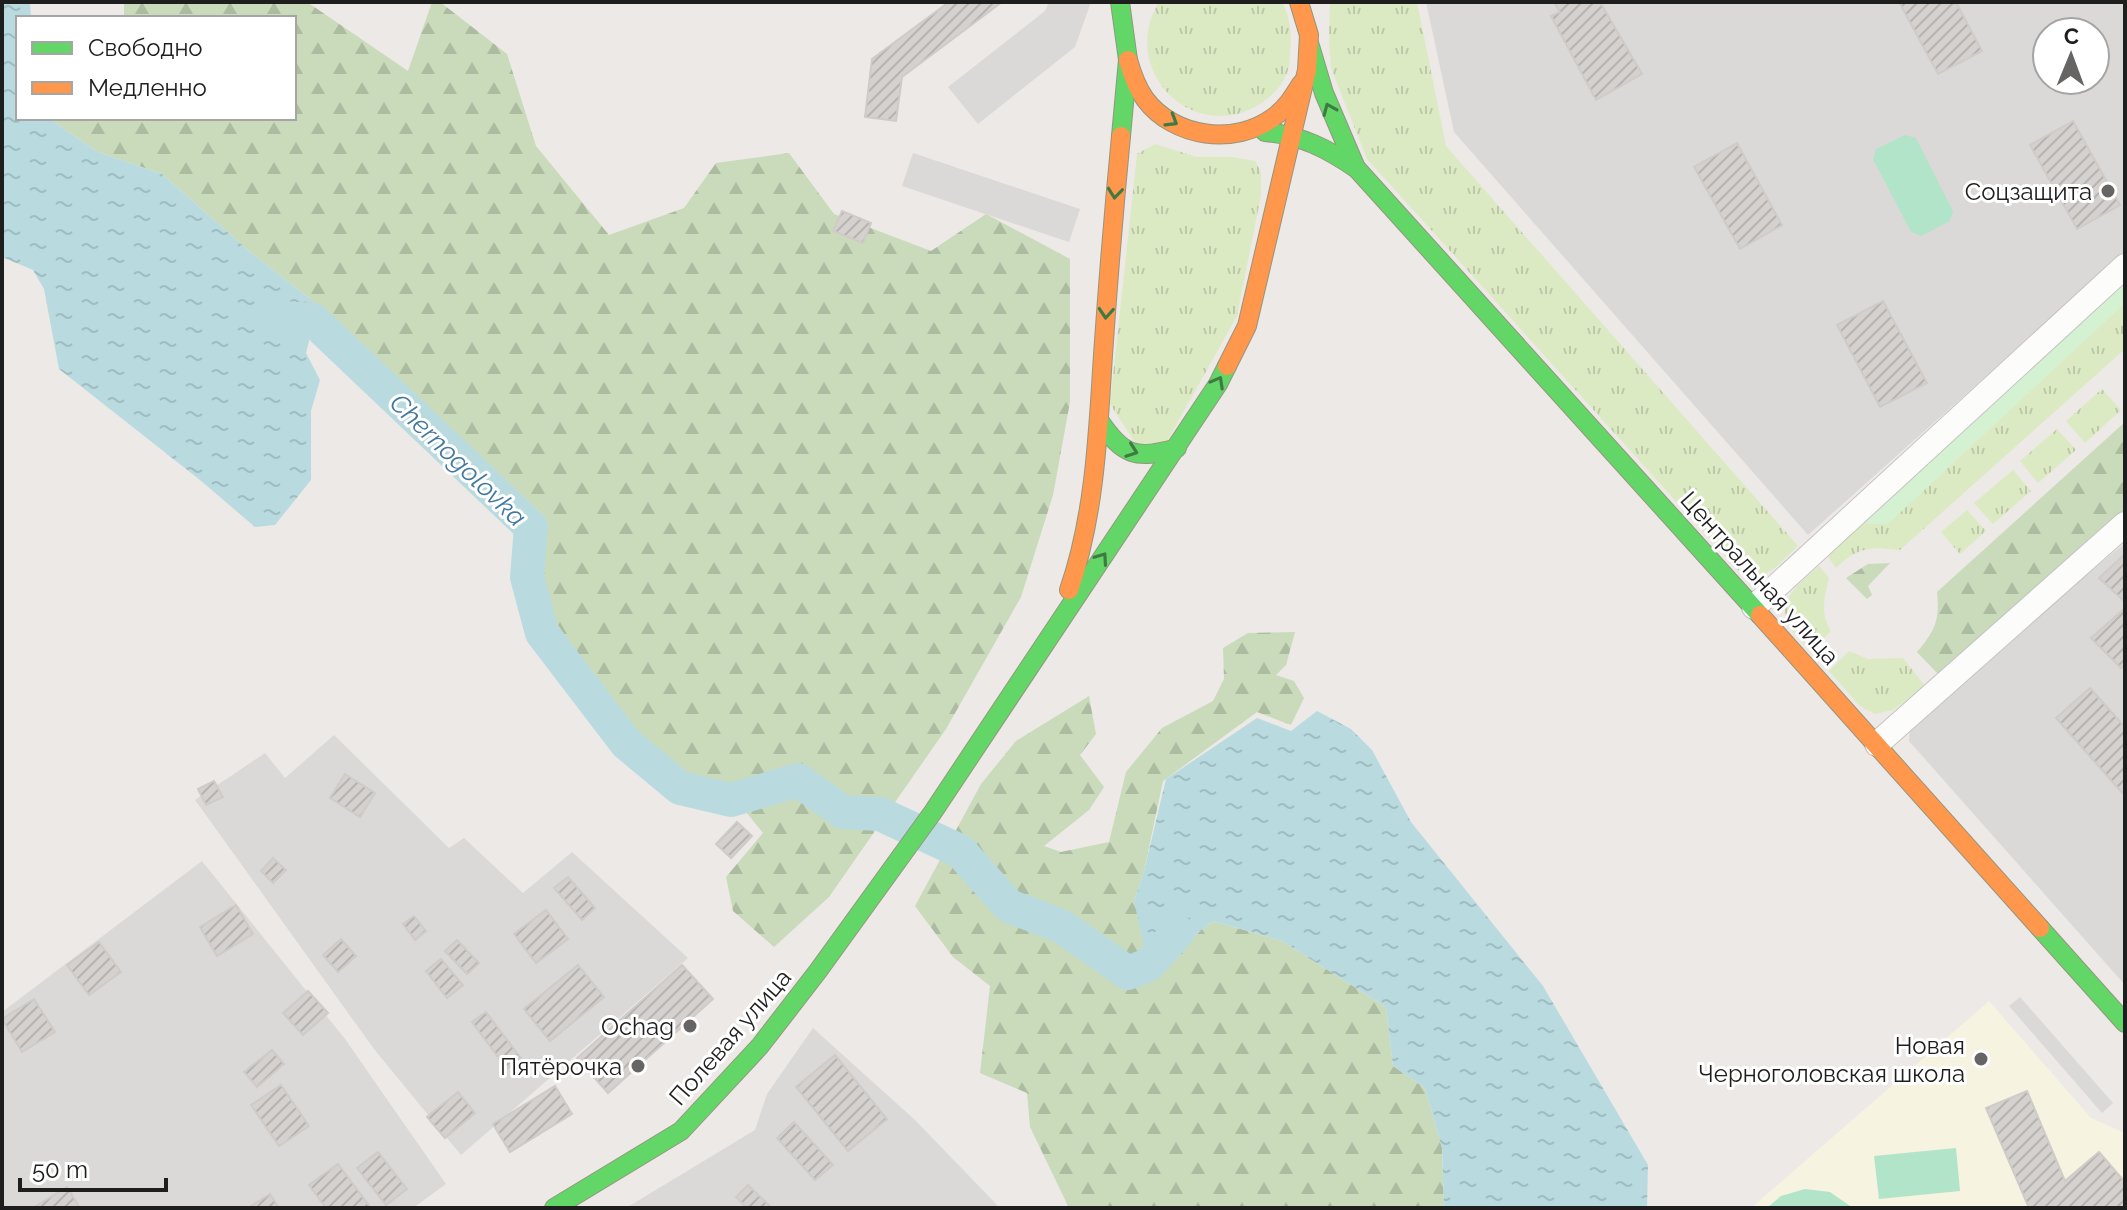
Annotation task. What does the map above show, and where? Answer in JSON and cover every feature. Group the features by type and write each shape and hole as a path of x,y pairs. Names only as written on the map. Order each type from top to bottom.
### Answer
{"main road":[{"path":"1057,623 1077,567 1089,508 1099,420 1111,235 1128,60 1120,2"},
{"path":"1127,39 1137,2"},
{"path":"1299,2 1310,38 1316,76 1357,169"},
{"path":"1057,623 1218,384 1247,326 1307,70 1317,2"},
{"path":"1128,60 1143,95 1170,122 1194,132 1219,136 1245,132 1291,134 1318,144 1357,169"},
{"path":"1245,132 1266,123 1284,109 1298,91 1307,70"},
{"name":"Центральная улица","path":"1357,169 2125,1023"},
{"path":"1099,420 1112,441 1132,454 1151,456 1177,448"},
{"name":"Полевая улица","path":"554,1208 681,1131 760,1046 933,812 1057,623"}],"street":[{"path":"1754,607 2125,266"},
{"path":"1877,744 2125,524"}],"shaded area":[{"path":"1049,2 1091,2 1075,47 978,124 948,87 1045,11"},
{"path":"1426,2 2125,2 2125,252 1808,535 1454,132"},
{"path":"913,153 1080,209 1069,242 902,186"},
{"path":"2125,543 2125,985 1909,741 1910,727 1918,714"},
{"path":"334,735 449,848 464,838 523,893 572,852 688,958 461,1155 374,1049 195,800 265,753 285,778"},
{"path":"202,861 345,1039 446,1184 413,1208 2,1208 2,1012"},
{"path":"2020,997 2113,1103 2102,1113 2009,1006"},
{"name":"Новая Черноголовская школа","path":"1989,1001 2091,1118 2125,1133 2125,1208 1751,1208"},
{"path":"813,1028 915,1120 1000,1208 626,1208 755,1130 767,1094"}],"green space":[{"path":"124,2 307,2 408,71 432,2 440,2 507,54 536,146 609,235 684,208 716,163 789,153 834,214 931,251 986,214 1070,259 1070,402 1053,495 1021,597 946,729 829,897 774,947 733,911 726,877 763,833 746,812 718,810 699,787 637,736 610,701 544,605 542,514 318,305 249,251 162,174 98,152 51,120 296,120 296,16 124,16"},
{"path":"1159,2 1282,2 1291,41 1289,68 1281,84 1268,98 1243,112 1217,116 1193,111 1173,98 1157,79 1148,55 1148,29"},
{"path":"1330,2 1417,2 1446,146 1798,546 1772,570 1758,575 1739,571 1367,159 1331,68"},
{"path":"1905,135 1916,138 1953,211 1950,221 1921,236 1911,232 1873,159 1876,149"},
{"path":"1155,144 1197,157 1232,157 1255,161 1261,172 1261,195 1237,316 1166,443 1136,444 1110,404 1137,154"},
{"path":"2125,281 2125,349 1900,550 1865,550 1851,555 1836,568 1827,555"},
{"path":"2125,285 2125,303 1888,524 1861,524 2119,286"},
{"path":"2102,389 2121,410 2085,443 2066,421"},
{"path":"2125,422 2125,509 1940,676 1917,652 1935,625 1937,592"},
{"path":"2057,429 2076,450 2038,483 2020,461"},
{"path":"2013,470 2031,491 1993,524 1974,503"},
{"path":"1967,510 1986,531 1960,554 1941,532"},
{"path":"1890,563 1868,586 1872,595 1867,599 1846,578 1868,564"},
{"path":"1819,566 1829,578 1824,612 1831,631 1811,651 1789,626 1785,608 1792,592"},
{"path":"1295,632 1286,665 1276,675 1294,681 1304,698 1291,725 1257,712 1163,781 1144,871 1134,901 1163,974 1182,946 1213,921 1282,941 1386,1007 1393,1066 1425,1088 1442,1148 1444,1208 1069,1208 1030,1127 1027,1093 980,1073 990,986 953,957 915,906 981,784 1016,741 1089,696 1096,734 1080,755 1104,787 1089,810 1044,846 1061,852 1109,842 1126,772 1162,728 1213,701 1224,679 1223,648 1248,633"},
{"path":"1849,651 1868,659 1903,658 1925,686 1893,710 1875,714 1860,706 1829,671"},
{"path":"1956,1148 1960,1191 1879,1199 1874,1156"},
{"path":"1805,1189 1830,1192 1853,1208 1767,1208 1781,1196"}],"water":[{"path":"2,2 30,2 31,16 16,16 16,120 51,120 98,152 162,174 249,251 318,305 306,353 320,380 311,411 311,480 275,525 255,527 59,369 44,289 33,270 2,257"},
{"path":"1317,711 1351,729 1372,750 1411,822 1543,986 1648,1165 1647,1208 1444,1208 1442,1148 1425,1088 1393,1066 1386,1007 1282,941 1213,921 1182,946 1163,974 1148,965 1134,901 1166,779 1257,718 1291,731"}],"building":[{"path":"949,2 1002,2 902,77 896,121 865,117 872,59"},
{"path":"1554,2 1600,2 1642,74 1596,100 1551,16 1560,12"},
{"path":"1899,2 1956,2 1982,51 1938,74"},
{"path":"2073,121 2120,205 2077,229 2030,145"},
{"path":"1737,143 1782,225 1740,249 1694,167"},
{"path":"842,211 871,223 863,243 833,231"},
{"path":"1883,301 1927,383 1880,407 1837,325"},
{"path":"2125,554 2125,602 2099,578"},
{"path":"2125,608 2125,664 2121,668 2091,638"},
{"path":"2090,688 2125,727 2125,796 2056,718"},
{"path":"345,774 375,793 360,817 330,798"},
{"path":"214,781 223,797 206,805 198,789"},
{"path":"737,822 752,836 731,858 716,844"},
{"path":"273,858 286,870 273,883 261,871"},
{"path":"568,877 595,908 582,920 554,888"},
{"path":"236,905 253,934 217,956 200,927"},
{"path":"546,910 568,939 536,963 514,934"},
{"path":"414,916 426,931 415,940 403,924"},
{"path":"341,939 356,956 338,972 323,955"},
{"path":"457,940 479,963 467,974 445,951"},
{"path":"99,942 121,972 89,995 67,965"},
{"path":"441,959 463,985 447,998 426,971"},
{"path":"578,965 604,997 550,1041 524,1009"},
{"path":"682,965 713,999 608,1093 577,1058"},
{"path":"308,991 328,1013 303,1035 283,1013"},
{"path":"34,999 55,1032 22,1052 2,1019"},
{"path":"486,1012 521,1058 507,1069 472,1022"},
{"path":"272,1050 284,1064 257,1087 244,1072"},
{"path":"835,1055 887,1119 848,1151 796,1087"},
{"path":"281,1085 309,1126 279,1146 251,1105"},
{"path":"555,1086 572,1114 510,1152 493,1124"},
{"path":"2027,1091 2065,1181 2099,1152 2125,1182 2125,1208 2029,1208 1986,1108"},
{"path":"458,1092 475,1113 445,1138 427,1117"},
{"path":"794,1122 833,1165 815,1180 777,1138"},
{"path":"378,1152 407,1189 386,1205 357,1168"},
{"path":"338,1164 371,1208 326,1208 309,1185"},
{"path":"748,1185 772,1208 747,1208 736,1197"},
{"path":"67,1187 80,1208 33,1208"},
{"path":"270,1194 279,1208 252,1208 251,1206"}],"waterway":[{"name":"Chernogolovka","path":"268,317 313,320 531,527 527,577 542,633 626,743 680,788 731,800 798,780 843,812 880,814 960,851 1009,906 1061,926 1128,973 1148,965 1178,932"}],"traffic: fast":[{"path":"1120,2 1128,60 1121,136"},
{"path":"1310,46 1324,93 1356,168"},
{"path":"1265,132 1314,144 1357,169 1760,615"},
{"path":"554,1208 681,1131 760,1046 933,812 1227,366"},
{"path":"1099,420 1123,448 1132,452 1151,454 1177,448"},
{"path":"2040,928 2125,1023"}],"traffic: slow":[{"path":"1227,366 1247,326 1307,70 1309,35 1299,2"},
{"path":"1128,60 1145,99 1157,112 1172,122 1206,134 1241,132 1258,126 1282,110 1301,84"},
{"path":"1069,590 1085,533 1094,474 1121,136"},
{"path":"1760,615 2040,928"}],"place":[{"name":"Соцзащита","path":"2108,191"},
{"name":"Ochag","path":"690,1026"},
{"name":"Новая Черноголовская школа","path":"1981,1059"},
{"name":"Пятёрочка","path":"638,1066"}]}
